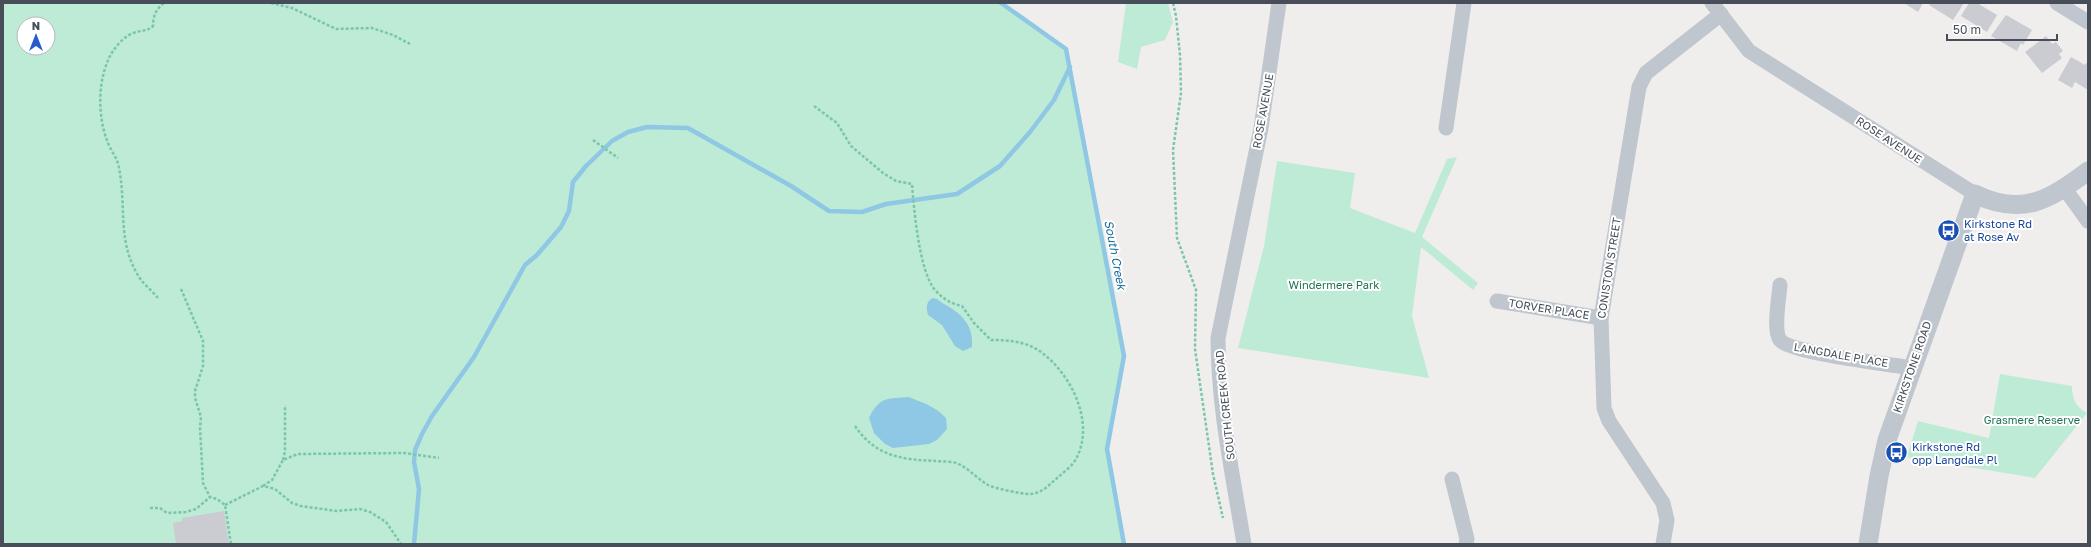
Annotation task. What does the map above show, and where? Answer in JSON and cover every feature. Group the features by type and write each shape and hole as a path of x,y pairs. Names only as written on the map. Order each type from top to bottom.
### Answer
{"street":[{"name":"ROSE AVENUE","path":"1242,218 1261,128 1279,3"},
{"path":"1446,128 1464,3"},
{"path":"2057,3 2088,22"},
{"name":"ROSE AVENUE","path":"1717,9 1749,51 1975,194 2002,204 2017,206 2034,204 2065,189 2088,171"},
{"name":"CONISTON STREET","path":"1663,544 1667,520 1664,503 1609,420 1604,408 1600,318 1639,87 1646,73 1717,9"},
{"path":"2065,189 2088,221"},
{"name":"KIRKSTONE ROAD","path":"1868,544 1878,476 1887,440 1911,368 1975,194"},
{"name":"SOUTH CREEK ROAD","path":"1242,218 1218,338 1218,363 1227,437 1244,544"},
{"name":"LANGDALE PLACE","path":"1780,286 1776,332 1780,340 1787,345 1806,350 1911,368"},
{"name":"TORVER PLACE","path":"1497,301 1600,318"},
{"path":"1452,479 1467,539 1466,544"}],"path":[{"path":"158,298 142,281 133,265 125,242 119,166 108,143 100,109 105,71 113,52 122,40 133,33 147,31 153,26 153,17 158,7 164,3"},
{"path":"271,3 292,8 336,29 372,28 388,32 410,44"},
{"path":"1172,3 1176,16 1180,55 1181,93 1172,150 1177,238 1196,290 1195,349 1213,474 1225,525"},
{"path":"814,106 837,123 851,146 883,173 896,181 912,184 915,216 927,275 934,289 954,304 962,306 974,323 991,340 1014,340 1038,350 1047,358 1063,375 1072,388 1081,414 1082,440 1075,459 1058,477 1045,489 1038,493 1028,494 995,488 963,466 954,462 903,459 885,452 863,438 855,426"},
{"path":"593,140 618,158"},
{"path":"181,289 204,341 204,366 195,391 195,398 201,417 200,428 204,483 210,497"},
{"path":"225,505 272,480 283,460 285,451 285,405"},
{"path":"283,460 298,454 404,453 439,458"},
{"path":"263,486 275,489 292,503 300,506 336,511 360,509 370,512 386,522 401,544"},
{"path":"210,497 217,499 225,505 231,544"},
{"path":"150,508 160,508 167,513 186,512 196,509 210,497"}],"green space":[{"path":"3,3 1001,3 1066,49 1124,356 1107,449 1124,544 3,544"},
{"path":"1126,3 1168,3 1173,22 1165,40 1141,47 1137,69 1118,62"},
{"name":"Windermere Park","path":"1457,157 1422,237 1478,283 1473,290 1421,247 1412,316 1429,378 1238,348 1264,246 1277,161 1355,173 1350,208 1415,233 1447,159"},
{"name":"Grasmere Reserve","path":"2000,374 2072,386 2075,402 2087,413 2035,478 1907,457 1918,421 1989,438"}],"water":[{"path":"933,298 956,311 969,326 972,347 963,351 955,346 942,325 928,315 927,305"},
{"path":"909,397 938,410 946,418 947,429 937,440 929,444 893,448 885,444 874,433 869,418 881,402 895,398"}],"building":[{"path":"1904,3 1923,3 1918,12"},
{"path":"1930,3 1964,3 1953,20 1929,5"},
{"path":"1969,3 1977,3 1997,15 1987,32 1961,16"},
{"path":"2006,15 2032,30 2023,45 2021,43 2017,51 1991,36"},
{"path":"2046,36 2052,44 2056,42 2063,51 2059,54 2062,58 2042,73 2025,52"},
{"path":"2071,57 2085,65 2086,63 2088,64 2088,90 2075,82 2072,88 2058,80"},
{"path":"224,511 229,544 176,544 173,523 182,521 182,518"}],"waterway":[{"name":"South Creek","path":"1001,3 1066,49 1124,356 1107,449 1124,544"},
{"path":"414,544 419,489 414,462 415,450 422,434 432,416 474,357 525,265 537,255 561,227 569,211 573,182 586,166 612,141 628,132 647,127 688,128 791,186 829,211 862,212 886,204 957,194 1000,166 1030,132 1054,100 1070,67"}],"place":[{"name":"Kirkstone Rd at Rose Av","path":"1949,230"},
{"name":"Kirkstone Rd opp Langdale Pl","path":"1897,453"}]}
